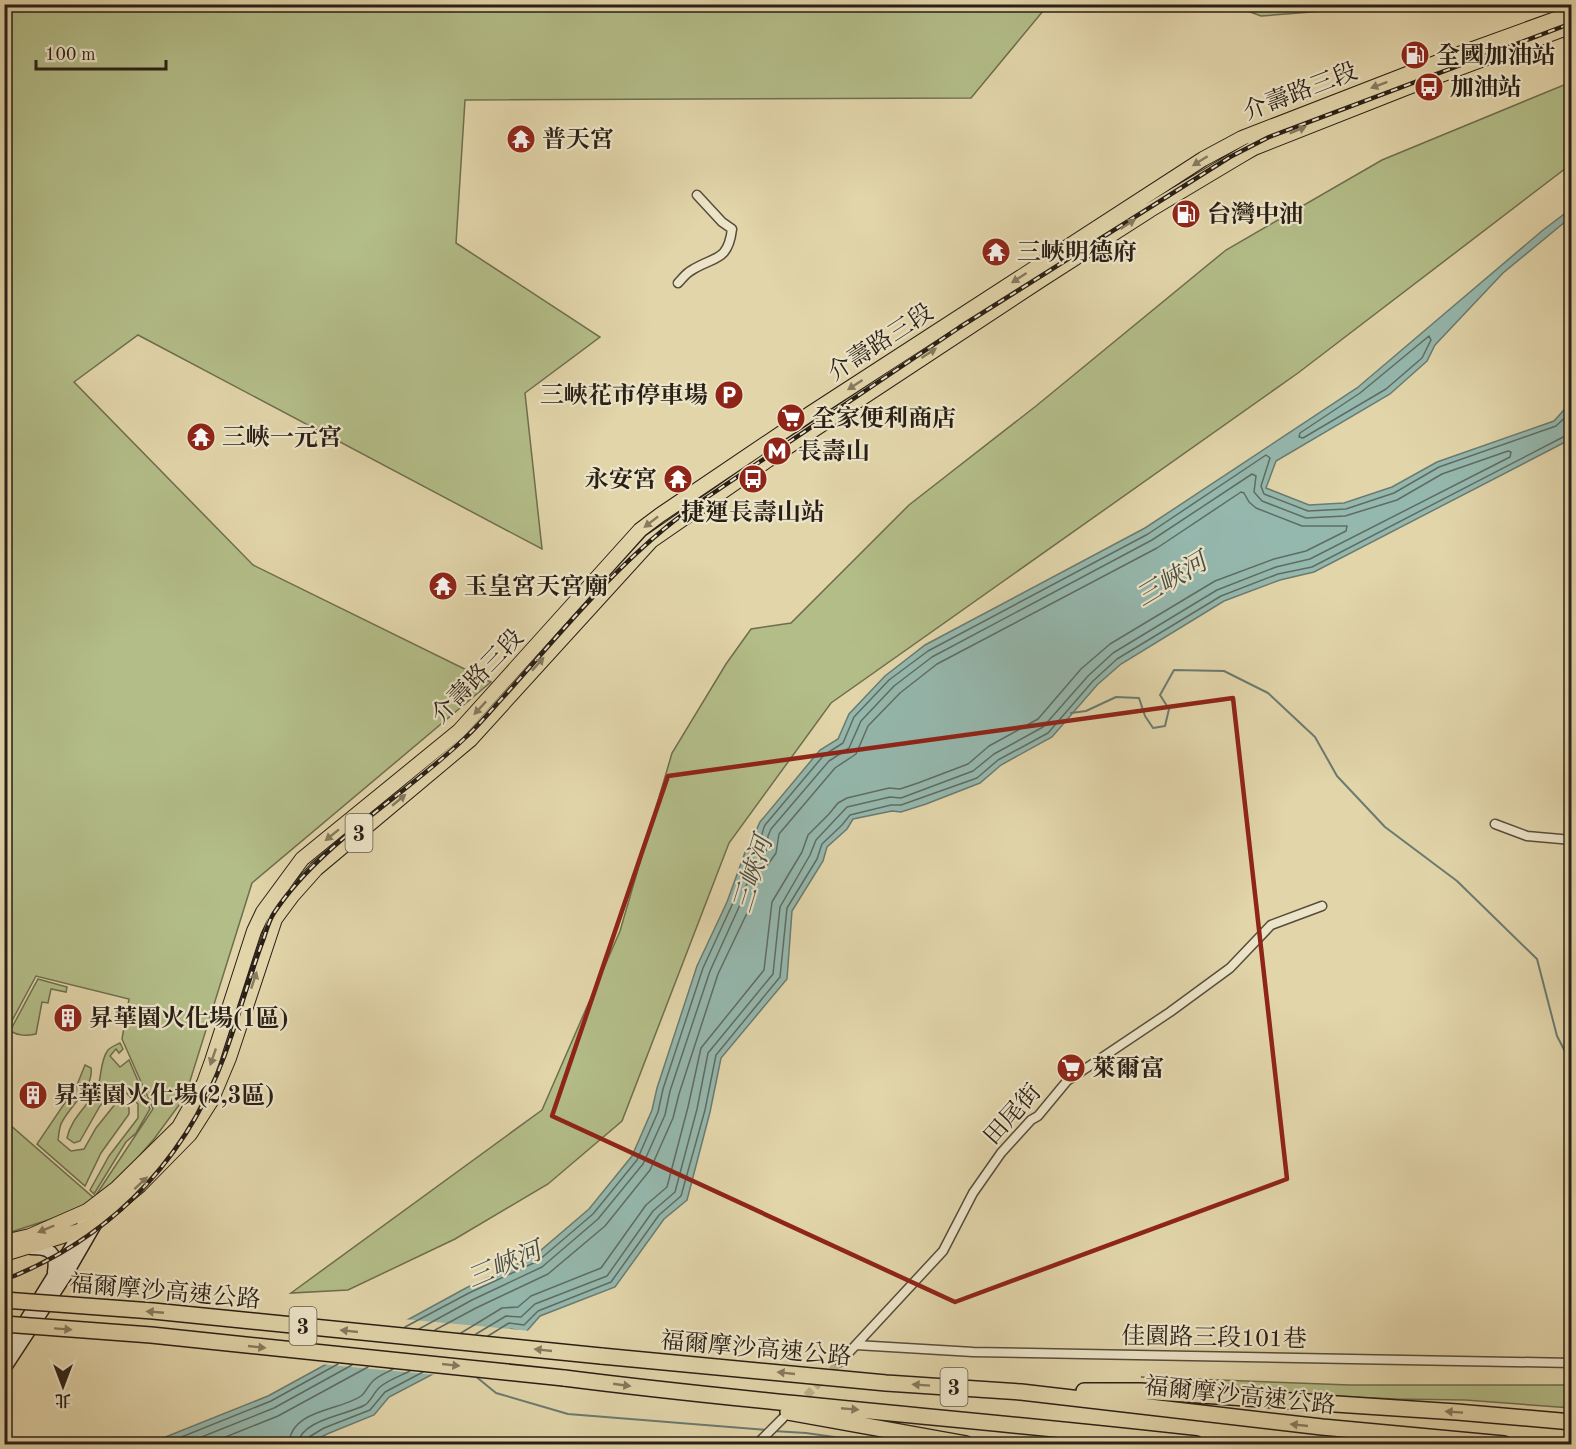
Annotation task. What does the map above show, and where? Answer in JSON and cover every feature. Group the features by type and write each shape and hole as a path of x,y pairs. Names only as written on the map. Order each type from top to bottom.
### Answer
{"highway":[{"name":"福爾摩沙高速公路","path":"4,1300 153,1311 886,1383 1021,1392 1298,1425 1504,1444"},
{"name":"福爾摩沙高速公路","path":"4,1324 162,1336 564,1378 687,1394 1196,1444"},
{"path":"1021,1392 1140,1391 1572,1422"},
{"path":"687,1394 966,1444"},
{"path":"1512,1416 1572,1416"}],"main road":[{"name":"介壽路三段","path":"92,1216 179,1127 204,1083 236,983 263,912 302,859 459,731 640,530 811,413 1203,159 1242,138 1456,55 1572,13"},
{"name":"介壽路三段","path":"92,1216 140,1185 190,1134 211,1101 229,1058 275,919 292,896 316,869 470,740 651,541 768,460 1041,280 1242,154 1406,88 1572,26"},
{"name":"3","path":"4,1254 30,1248 82,1230 92,1216"},
{"name":"3","path":"4,1242 92,1216"}],"street":[{"path":"678,283 690,270 722,256 731,239 732,229 722,222 697,195"},
{"path":"1570,722 1572,733"},
{"path":"1495,824 1527,836 1572,840"},
{"name":"田尾街","path":"840,1362 942,1251 978,1185 1001,1153 1031,1120 1038,1116 1067,1081 1170,1012 1230,968 1271,925 1322,906"},
{"path":"4,1369 67,1273 92,1216"},
{"path":"4,1355 82,1230"},
{"path":"30,1248 45,1248 51,1252 56,1261 54,1275"},
{"name":"佳園路三段101巷","path":"856,1345 973,1352 1572,1363"},
{"path":"757,1444 783,1418"}],"highlighted area":[{"path":"1233,698 1287,1179 955,1302 552,1116 668,776"}],"green space":[{"path":"1231,4 1401,5 1261,16"},
{"path":"5,5 1048,5 971,98 465,100 456,243 600,337 525,393 542,549 138,335 74,382 253,565 491,682 252,883 185,1097 154,1139 115,1184 88,1207 5,1234 5,1115 9,1124 94,1198 153,1109 122,1039 129,999 36,976 7,1030 5,1039"},
{"path":"1571,82 1572,163 1570,165 1298,373 831,703 729,843 622,1121 548,1184 455,1239 348,1290 291,1293 542,1110 620,931 672,753 726,664 751,629 791,623 909,505 1036,406 1226,250 1382,160"},
{"path":"38,979 67,987 66,992 51,989 48,1003 42,1002 36,1034 13,1033 10,1031"},
{"path":"120,1043 123,1049 119,1053 116,1049 110,1056 120,1067 129,1060 150,1109 136,1133 126,1142 94,1194 90,1190 109,1156 138,1118 138,1104 125,1092 114,1092 100,1106 80,1141 74,1143 67,1138 76,1117 98,1086 105,1054"},
{"path":"85,1065 91,1068 89,1082 62,1122 58,1140 71,1151 84,1149 96,1128 116,1103 122,1102 129,1108 129,1114 101,1153 85,1186 37,1144 77,1085"},
{"path":"1141,1377 1350,1385 1571,1385 1571,1408 1465,1400 1307,1395"}],"water":[{"name":"三峽河","path":"1571,209 1571,217 1503,273 1435,345 1427,361 1390,394 1276,461 1266,488 1309,505 1344,503 1392,487 1437,462 1554,421 1571,402 1571,439 1314,572 1280,580 1224,601 1121,664 1097,685 1052,737 1001,765 980,783 901,812 892,811 853,819 847,829 827,847 823,861 792,911 787,979 721,1058 710,1112 687,1200 664,1219 615,1287 540,1316 526,1332 511,1329 452,1364 389,1397 374,1415 308,1444 148,1444 268,1396 466,1288 534,1256 589,1209 632,1156 652,1110 697,966 727,902 747,847 752,849 755,844 755,833 760,822 820,750 838,739 849,714 885,676 925,645 1145,528 1357,388 1543,230"}],"pier":[{"path":"403,1319 531,1331 526,1335 512,1332 437,1375 319,1364"}],"waterway":[{"path":"1071,713 1086,711 1116,697 1139,698 1145,716 1153,728 1165,726 1169,709 1160,695 1174,670 1224,671 1268,693 1315,737 1337,776 1385,827 1457,881 1537,959 1557,1036 1572,1065"},
{"path":"474,1375 496,1393 568,1414 767,1430"},
{"path":"773,1431 806,1433 883,1444"}],"tunnel":[{"path":"798,1404 840,1362"}],"railway":[{"path":"4,1280 45,1262 83,1239 147,1184 174,1151 197,1115 216,1076 232,1034 269,924 274,913 293,888 339,842 471,732 595,594 618,570 668,526 694,506 960,327 1230,157 1269,137 1572,23"}],"place":[{"name":"全國加油站","path":"1415,55"},
{"name":"加油站","path":"1429,87"},
{"name":"普天宮","path":"521,139"},
{"name":"台灣中油","path":"1186,214"},
{"name":"三峽明德府","path":"996,252"},
{"name":"三峽花市停車場","path":"729,395"},
{"name":"全家便利商店","path":"791,418"},
{"name":"三峽一元宮","path":"201,437"},
{"name":"長壽山","path":"777,451"},
{"name":"永安宮","path":"678,479"},
{"name":"捷運長壽山站","path":"753,479"},
{"name":"玉皇宮天宮廟","path":"443,586"},
{"name":"昇華園火化場(1區)","path":"68,1018"},
{"name":"萊爾富","path":"1071,1068"},
{"name":"昇華園火化場(2,3區)","path":"33,1095"}]}
